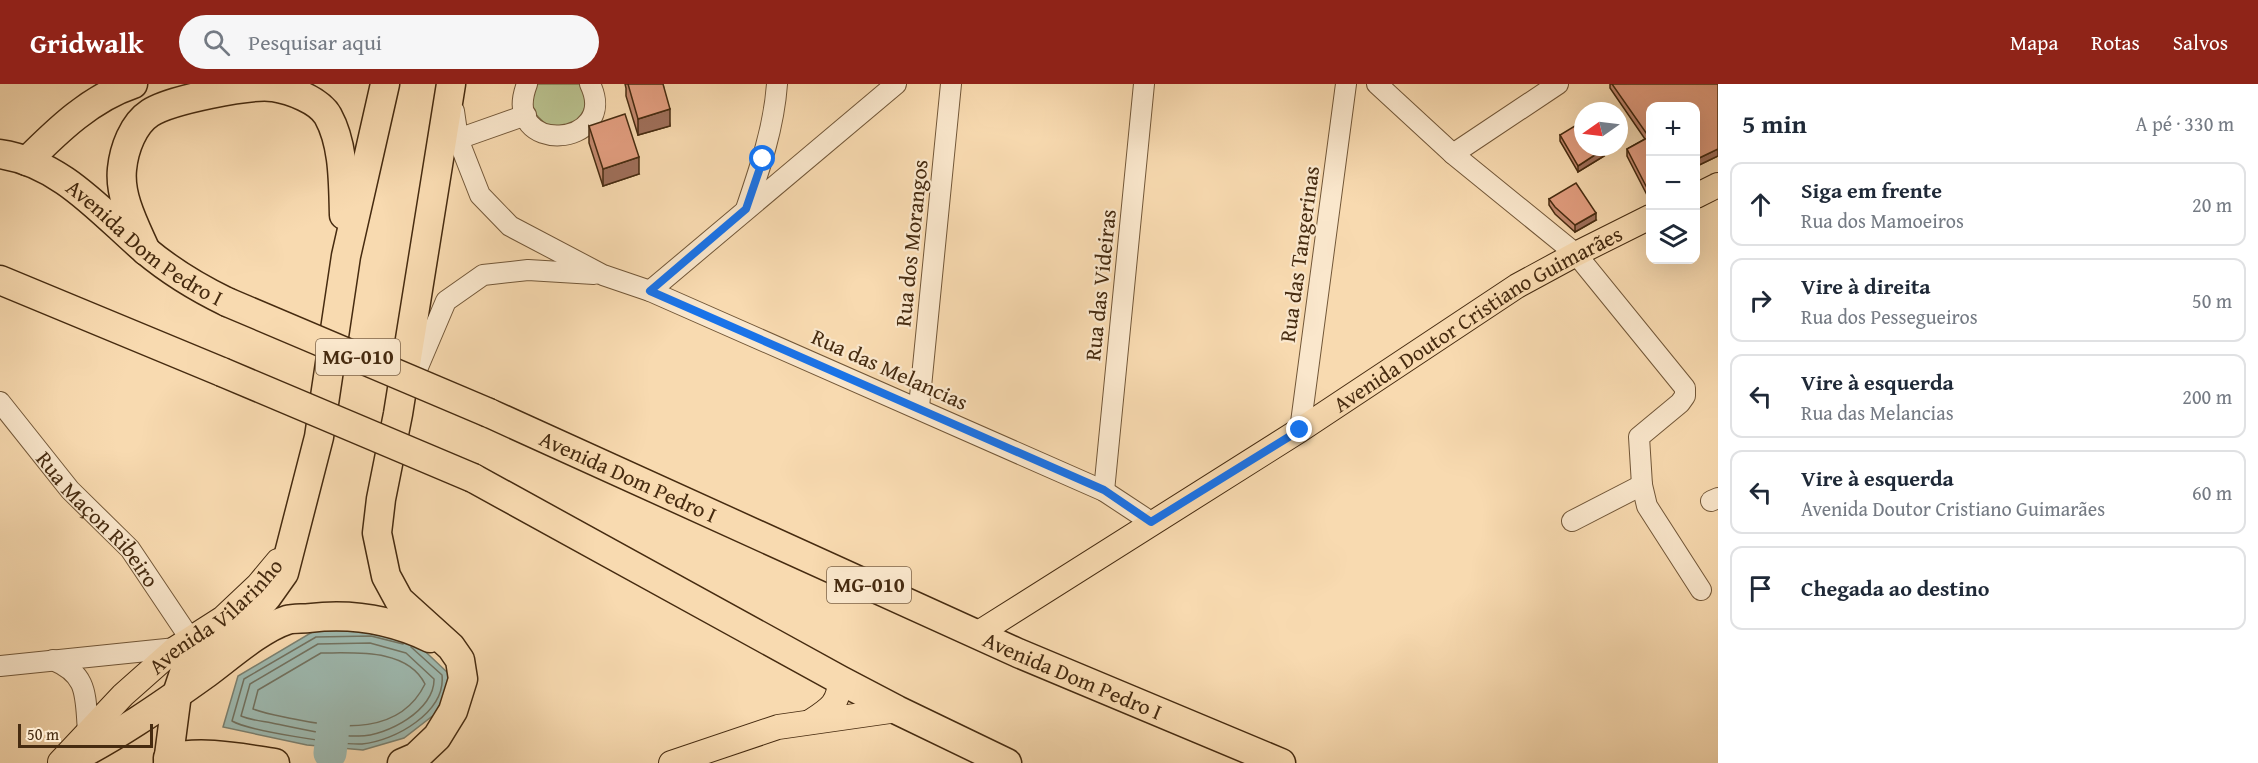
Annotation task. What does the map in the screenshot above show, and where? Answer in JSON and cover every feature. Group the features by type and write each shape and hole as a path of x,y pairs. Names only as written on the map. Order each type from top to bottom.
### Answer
{"highway":[{"path":"27,161 60,128 96,102 133,84"},
{"name":"Avenida Vilarinho","path":"291,545 319,437 346,255 385,84"},
{"path":"402,763 417,757 437,737 453,711 463,679 460,660 451,647 399,600 386,576 377,533 451,86"},
{"path":"146,251 126,202 122,169 132,131 149,114 172,103 240,89 272,87 316,103 328,116 338,145 343,177 346,255"},
{"name":"Avenida Dom Pedro I","path":"0,154 27,161 69,182 146,251 182,278 227,302 489,413 1009,648 1281,763"},
{"path":"0,280 473,478 840,680 1007,763"},
{"path":"165,762 177,694 184,673 196,656 249,618 267,597 284,573 291,545"},
{"path":"64,763 112,738 264,632 287,620 329,616 363,618 399,625 451,647"},
{"path":"165,762 182,755 213,754 275,763"}],"main road":[{"path":"1700,194 1718,185"},
{"name":"Avenida Doutor Cristiano Guimarães","path":"977,634 1300,430 1517,286 1646,219"},
{"name":"Avenida Vilarinho","path":"59,763 123,695 184,644 223,618 258,585 291,545"},
{"path":"1003,617 1002,635 1009,648"},
{"path":"810,722 828,711 837,700 840,680"},
{"path":"671,763 778,727 897,710"}],"street":[{"path":"527,84 523,105 531,124 548,135 568,136 577,132 591,117 594,97 590,84"},
{"path":"746,209 763,159 776,105 777,84"},
{"path":"650,291 896,84"},
{"name":"Rua dos Morangos","path":"919,407 951,84"},
{"name":"Rua das Videiras","path":"1104,490 1144,84"},
{"name":"Rua das Tangerinas","path":"1300,430 1346,84"},
{"path":"1377,84 1453,154 1576,254 1685,388 1685,396 1680,403 1639,437 1642,485 1647,506 1701,590"},
{"path":"1453,154 1558,84"},
{"name":"Rua das Melancias","path":"451,86 458,139 480,195 510,226 603,275 650,291 1104,490 1151,522"},
{"path":"458,139 526,115"},
{"name":"Rua das Melancias","path":"398,414 446,302 483,275 528,270 603,275"},
{"name":"Rua Maçon Ribeiro","path":"0,402 70,490 130,549 184,644"},
{"path":"1572,521 1642,485"},
{"path":"0,666 134,654 184,644"},
{"path":"53,660 69,667 80,680 85,695 88,731"}],"green space":[{"path":"537,84 581,84 586,101 584,110 573,125 550,127 535,114 531,97"}],"water":[{"path":"372,630 413,640 448,673 448,688 435,714 404,738 363,750 307,745 223,727 238,676 314,631"}],"building":[{"path":"628,84 663,84 670,109 638,119"},
{"path":"1612,84 1718,84 1718,149 1700,158 1700,102 1646,102 1646,133 1628,107 1628,102 1625,102"},
{"path":"625,114 639,157 603,169 589,126"},
{"path":"1574,126 1574,156 1593,156 1578,166 1560,135"},
{"path":"1646,139 1646,186 1628,151 1628,148"},
{"path":"1576,183 1596,213 1575,225 1549,199"}],"waterway":[{"path":"330,753 336,701"}],"route":[{"path":"763,159 746,209 650,291 1104,490 1151,522 1300,430"}]}
